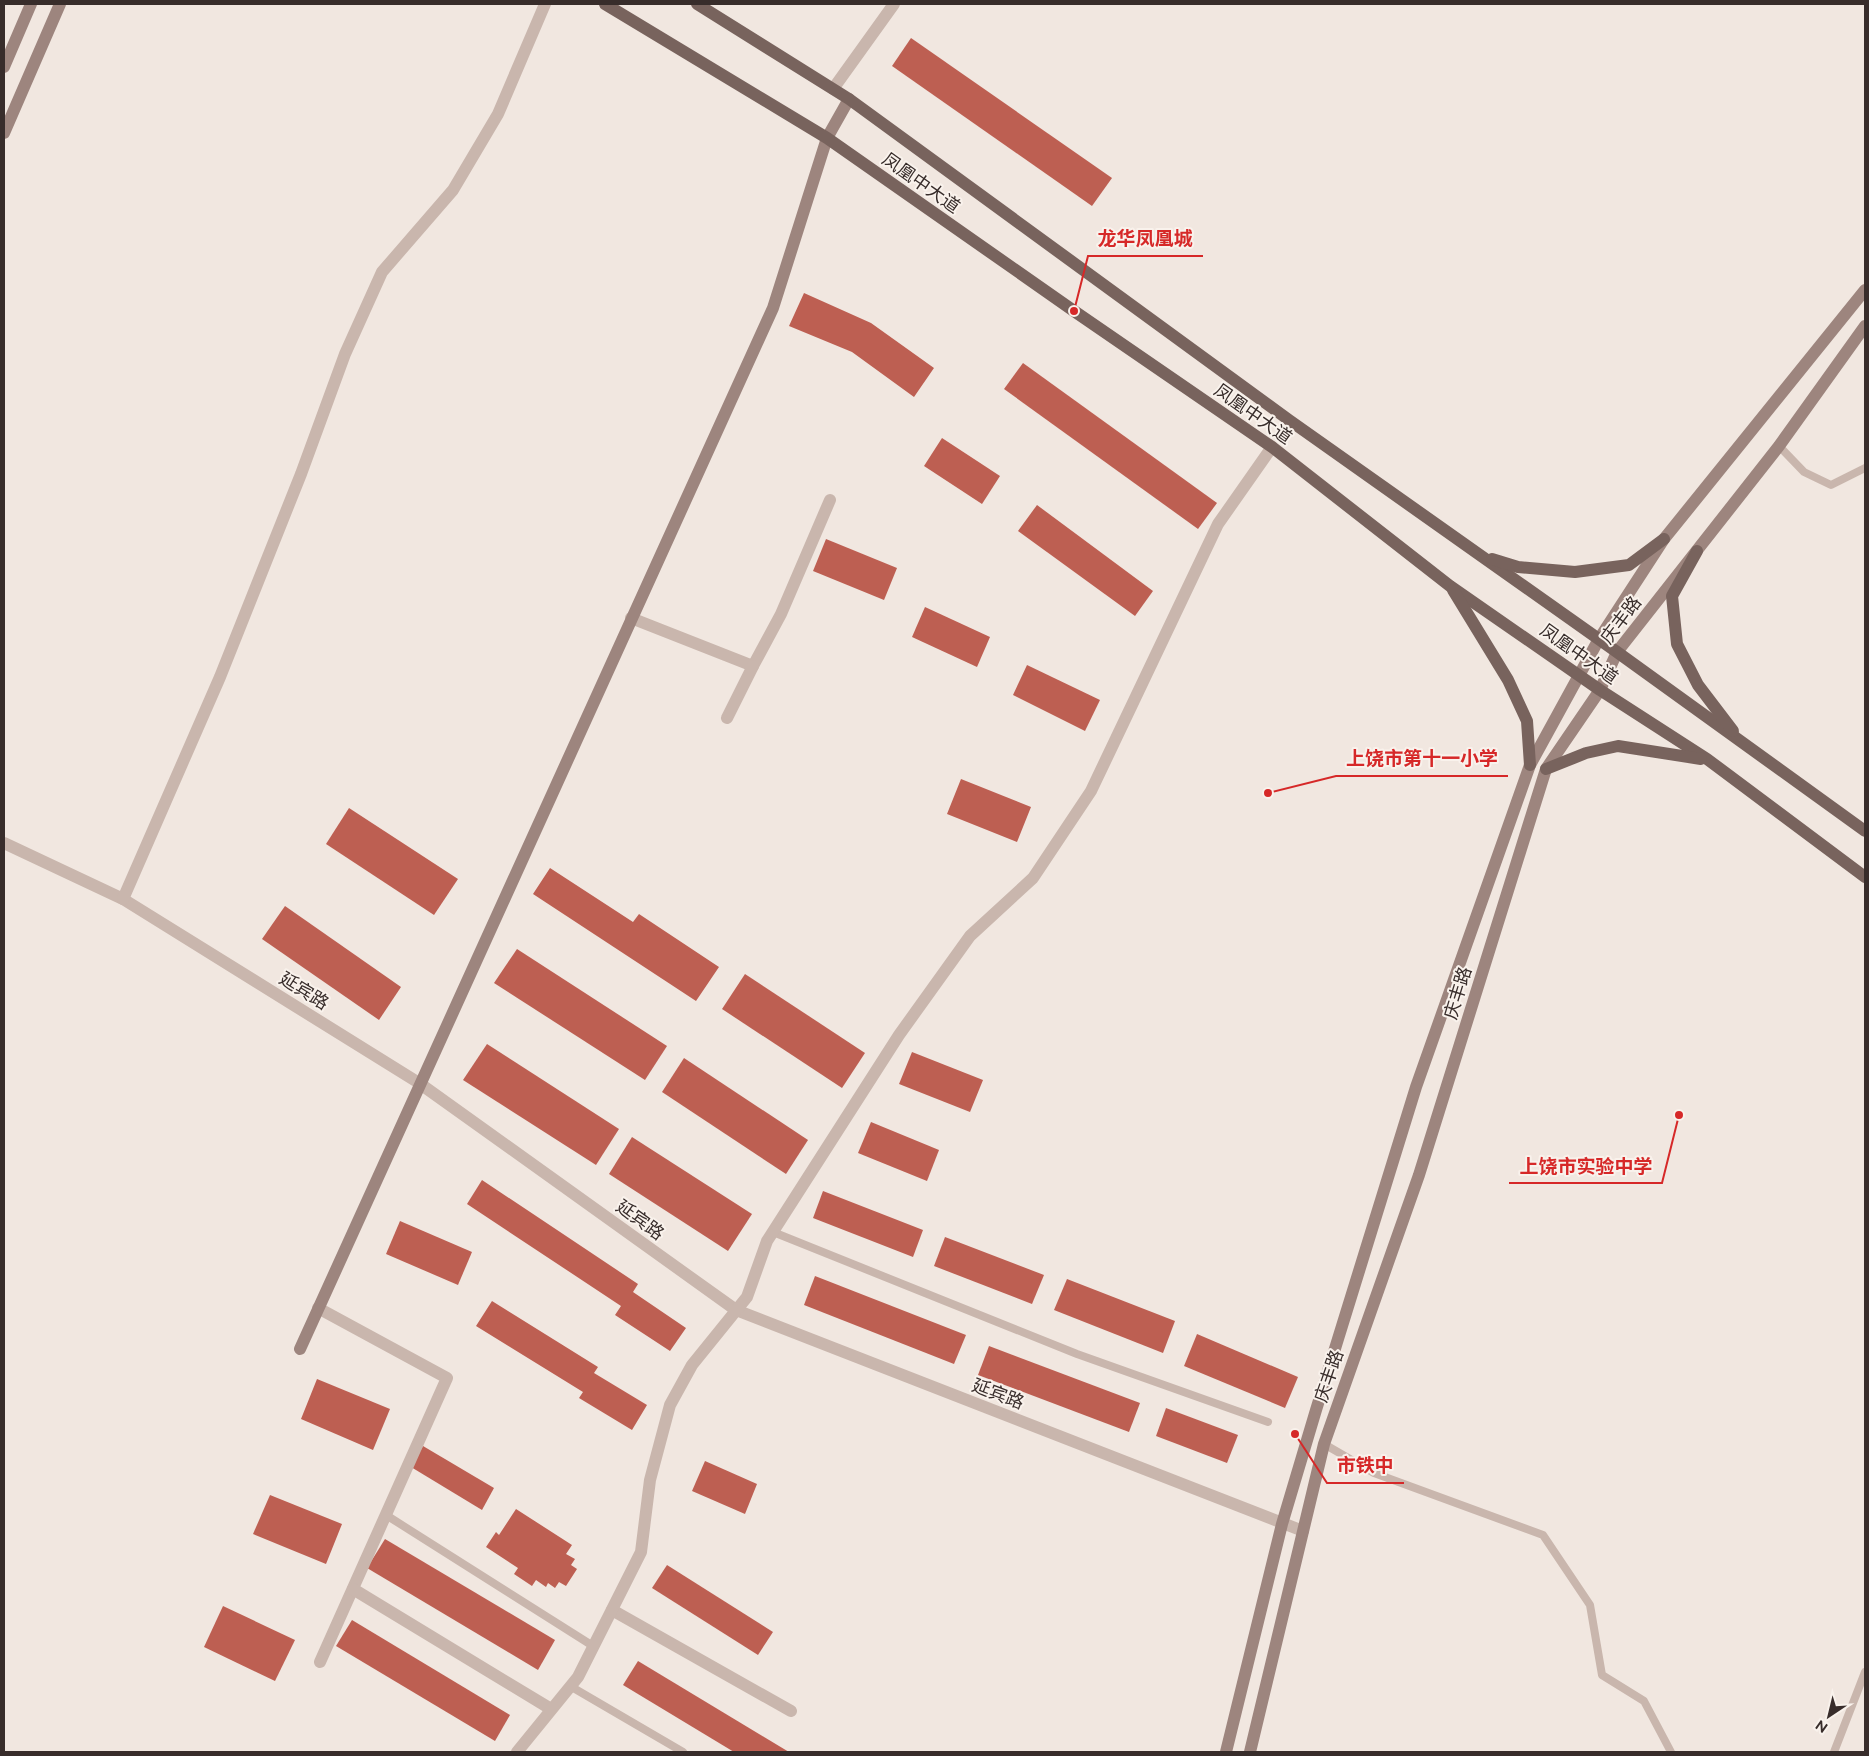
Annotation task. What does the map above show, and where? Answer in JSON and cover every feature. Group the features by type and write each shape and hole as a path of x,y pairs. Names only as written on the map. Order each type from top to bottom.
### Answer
{"main road":[{"path":"4,67 31,4"},
{"path":"4,134 60,4"},
{"name":"凤凰中大道","path":"605,4 827,138 1272,447 1450,586 1600,690 1707,760 1865,877"},
{"name":"凤凰中大道","path":"697,4 849,99 1281,414 1599,639 1865,831"},
{"path":"300,1349 419,1083 773,308 827,138 849,99"},
{"path":"1226,1752 1282,1524 1416,1087 1530,765 1599,639 1664,538 1865,290"},
{"name":"庆丰路","path":"1250,1752 1324,1444 1419,1175 1546,769 1600,690 1617,652 1779,446 1865,326"},
{"path":"1482,556 1518,566 1575,572 1629,565 1664,538"},
{"path":"1697,551 1672,596 1677,644 1698,685 1742,743"},
{"path":"1450,586 1508,680 1527,721 1530,765"},
{"path":"1546,769 1586,753 1618,746 1707,760"}],"street":[{"path":"123,898 220,678 301,474 345,354 382,272 453,190 498,114 546,4"},
{"path":"833,89 894,4"},
{"path":"516,1752 578,1677 641,1552 650,1480 670,1405 692,1365 747,1297 772,1232 904,1028 970,936 1033,878 1091,791 1218,524 1272,447"},
{"path":"727,718 781,614 830,500"},
{"path":"631,618 753,666"},
{"name":"延宾路","path":"4,843 123,898 419,1083 736,1310 1303,1531"},
{"path":"318,1308 447,1378 320,1662"},
{"path":"353,1589 551,1709"},
{"path":"612,1610 791,1711"}],"lane":[{"path":"1779,446 1804,472 1831,485 1865,468"},
{"path":"772,1232 1077,1354 1268,1422"},
{"path":"1324,1444 1374,1473 1543,1535 1590,1605 1602,1675 1644,1701 1671,1752"},
{"path":"386,1515 593,1646"},
{"path":"1834,1752 1865,1672"},
{"path":"570,1686 683,1752"}],"building":[{"path":"911,38 1112,178 1092,206 892,66"},
{"path":"804,293 871,323 934,368 914,397 852,352 789,326"},
{"path":"1023,363 1217,503 1198,529 1004,389"},
{"path":"942,438 1000,476 982,504 924,466"},
{"path":"1037,505 1153,591 1135,616 1018,531"},
{"path":"826,539 897,568 884,600 813,571"},
{"path":"925,607 990,637 977,667 912,637"},
{"path":"1027,665 1100,700 1085,731 1013,695"},
{"path":"961,779 1031,807 1017,842 947,814"},
{"path":"349,808 458,879 434,915 326,844"},
{"path":"550,868 633,922 639,914 719,967 696,1001 533,894"},
{"path":"285,906 401,987 379,1020 262,939"},
{"path":"517,949 667,1046 645,1080 494,983"},
{"path":"745,974 865,1053 842,1088 722,1009"},
{"path":"487,1044 619,1129 596,1165 463,1080"},
{"path":"912,1052 983,1080 970,1112 899,1084"},
{"path":"684,1058 808,1140 786,1174 662,1092"},
{"path":"871,1122 939,1150 927,1181 858,1153"},
{"path":"632,1137 752,1214 728,1251 609,1174"},
{"path":"482,1180 638,1284 633,1292 686,1328 670,1351 615,1315 621,1306 467,1204"},
{"path":"823,1191 923,1230 913,1257 813,1218"},
{"path":"400,1221 472,1252 458,1285 386,1254"},
{"path":"945,1237 1044,1275 1032,1304 934,1266"},
{"path":"815,1276 966,1335 954,1364 804,1305"},
{"path":"1067,1279 1175,1321 1163,1353 1054,1310"},
{"path":"492,1301 598,1367 594,1373 647,1405 632,1430 579,1398 583,1392 476,1326"},
{"path":"1197,1334 1298,1377 1285,1408 1184,1366"},
{"path":"989,1346 1140,1403 1129,1432 978,1375"},
{"path":"317,1379 390,1409 373,1450 301,1419"},
{"path":"1166,1408 1238,1435 1227,1463 1156,1436"},
{"path":"423,1446 494,1488 482,1510 411,1467"},
{"path":"705,1461 757,1484 745,1514 692,1491"},
{"path":"270,1495 342,1524 326,1564 253,1534"},
{"path":"516,1509 572,1545 566,1554 575,1559 571,1565 577,1569 566,1586 559,1582 555,1588 548,1583 546,1587 536,1580 532,1586 514,1574 518,1568 486,1547 496,1532 499,1535"},
{"path":"385,1539 555,1640 538,1670 367,1568"},
{"path":"667,1565 773,1632 758,1655 652,1588"},
{"path":"223,1606 295,1640 275,1681 204,1647"},
{"path":"352,1620 510,1715 495,1741 336,1646"},
{"path":"638,1661 789,1752 734,1752 623,1685"}],"place":[{"name":"龙华凤凰城","path":"1074,311"},
{"name":"上饶市第十一小学","path":"1268,793"},
{"name":"上饶市实验中学","path":"1679,1115"},
{"name":"市铁中","path":"1295,1434"}]}
